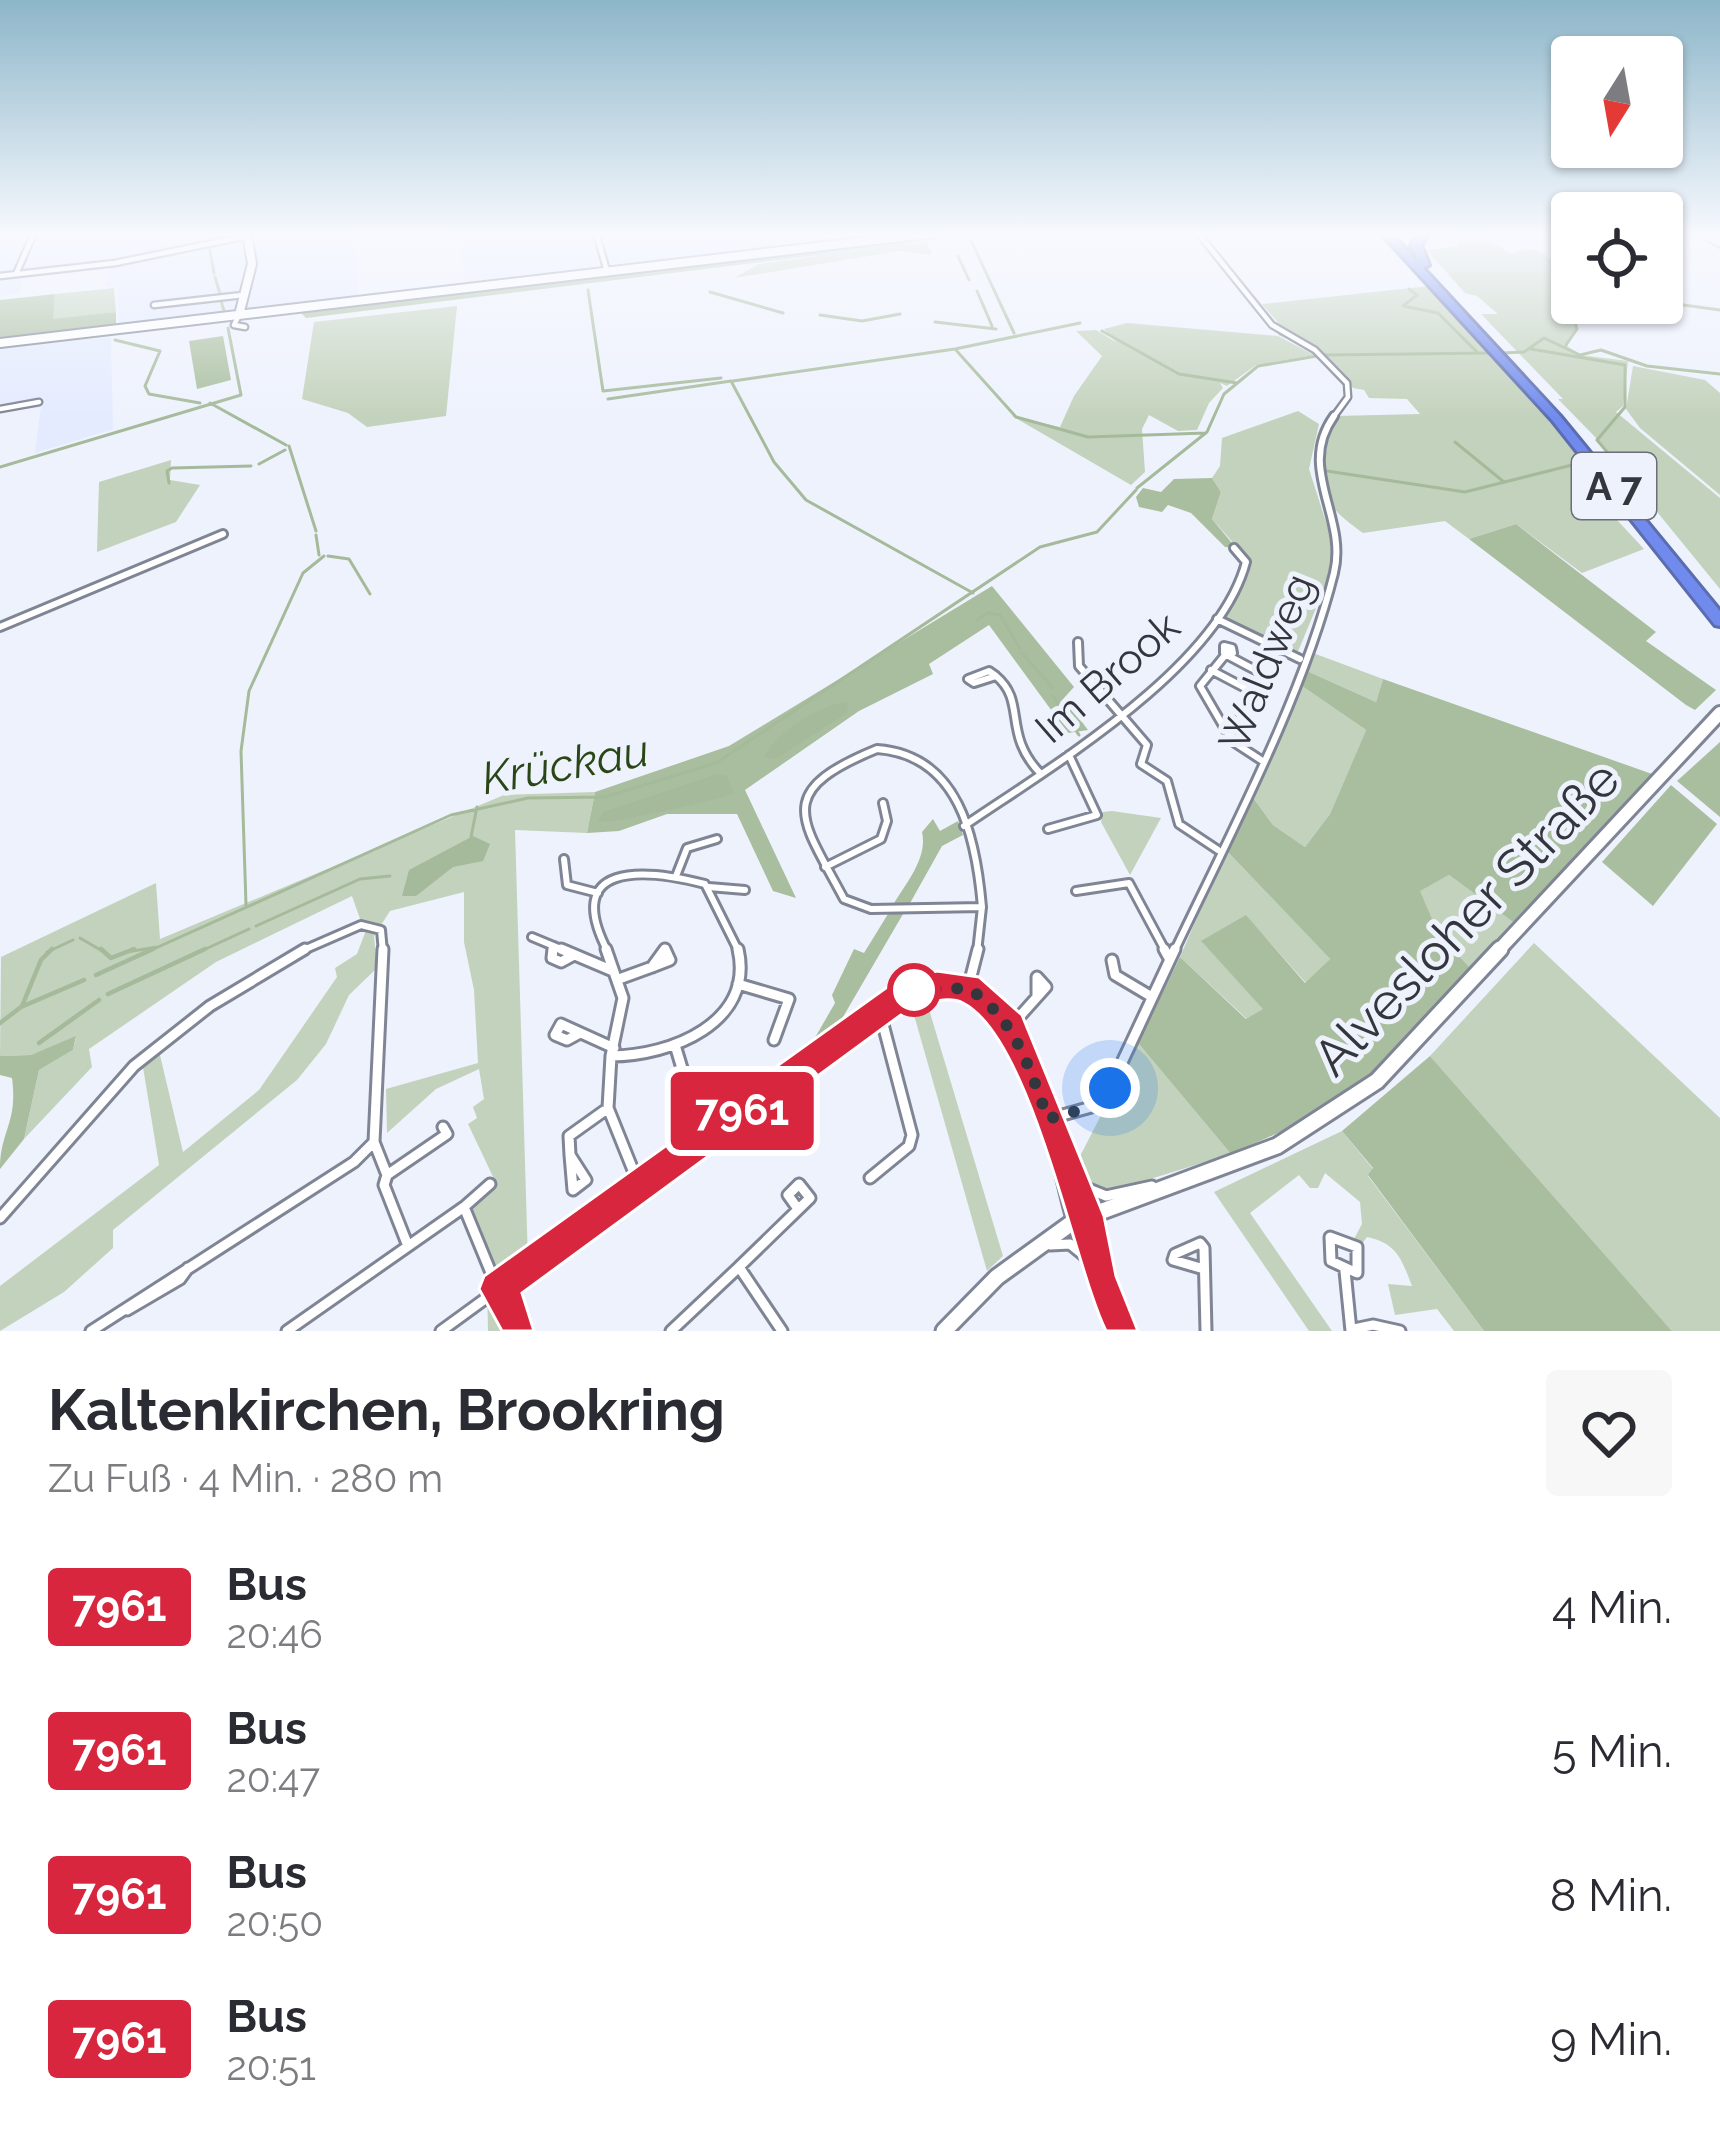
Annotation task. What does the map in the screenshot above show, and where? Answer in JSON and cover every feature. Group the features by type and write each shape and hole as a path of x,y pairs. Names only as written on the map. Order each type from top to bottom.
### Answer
{"highway":[{"name":"A 7","path":"1449,295 1504,353 1720,621"},
{"name":"A 7","path":"1451,295 1720,606"}],"main road":[{"path":"241,311 246,295"},
{"path":"0,343 241,311 407,295"},
{"name":"Alvesloher Straße","path":"944,1331 1030,1251 1080,1219 1277,1146 1377,1081 1720,713"}],"street":[{"path":"154,305 237,295"},
{"name":"Waldweg","path":"1048,1119 1105,1099 1261,760 1340,550 1314,463 1327,422 1350,390 1318,354 1272,325 1248,295"},
{"path":"241,311 234,325 245,327"},
{"path":"0,409 39,402"},
{"path":"0,628 224,534"},
{"name":"Im Brook","path":"964,826 1069,755 1118,715 1217,619 1247,573 1246,562 1234,548"},
{"path":"1217,619 1300,659"},
{"path":"1078,643 1079,666 1147,745 1141,764 1167,781 1178,824 1218,850"},
{"path":"1257,670 1225,654 1199,686 1231,739 1261,760"},
{"path":"1211,670 1249,690"},
{"path":"997,676 1016,703 1015,739 1040,773"},
{"path":"1224,754 1242,713"},
{"path":"968,988 982,907 952,788 937,766 895,748 868,753 805,796 802,818 835,889 858,906 982,907"},
{"path":"1048,829 1097,815 1069,755"},
{"path":"825,867 881,838 886,821 883,803"},
{"path":"676,876 687,848 718,839"},
{"path":"564,860 567,885 598,893"},
{"path":"639,1185 604,1111 621,1011 618,976 595,925 598,893 614,876 633,870 745,890"},
{"path":"1076,891 1129,883 1168,958"},
{"path":"580,1033 613,1052 675,1045 715,1024 738,985 740,953 710,887"},
{"path":"0,1218 38,1184 110,1091 151,1052 269,972 361,925 375,926 384,938 374,1142 387,1175"},
{"path":"532,937 554,946 552,958 561,962 574,955 618,976 651,968"},
{"path":"1112,960 1114,975 1151,997"},
{"path":"738,985 782,993 789,999 774,1040"},
{"path":"441,1331 879,1011 922,988 968,988 1011,1026 1048,1119 1119,1331"},
{"path":"1011,1026 1037,994"},
{"path":"870,1178 909,1146 912,1135 879,1011"},
{"path":"675,1045 683,1075"},
{"path":"570,1154 569,1136 604,1111"},
{"path":"408,1246 383,1184 387,1175 447,1134 443,1127"},
{"path":"91,1331 138,1306 188,1268 354,1162 374,1142"},
{"path":"1058,1156 1074,1183 1080,1219"},
{"path":"1074,1183 1106,1196 1168,1184"},
{"path":"286,1331 490,1184"},
{"path":"464,1207 497,1289 508,1302 515,1331"},
{"path":"671,1331 798,1209"},
{"path":"1330,1237 1357,1247 1361,1268 1357,1273 1345,1271 1328,1262 1330,1237"},
{"path":"1030,1251 1070,1244 1097,1273"},
{"path":"739,1267 782,1331"},
{"path":"1204,1269 1206,1331"},
{"path":"1345,1271 1353,1330 1373,1325 1400,1331"}],"shaded area":[{"path":"55,295 115,295 116,312 52,320"},
{"path":"55,295 53,319 116,312 116,326 0,340 0,300"},
{"path":"118,295 358,295 358,298 119,326"},
{"path":"432,295 492,295 306,318 301,313 250,316"},
{"path":"1344,295 1437,295 1577,452 1571,462 1579,479 1644,549 1582,573 1516,524 1469,539 1445,521 1363,533 1333,507 1320,482 1322,454 1335,416 1420,414 1407,399 1369,398 1364,390 1353,388 1317,350 1286,332 1262,304"},
{"path":"1473,295 1551,295 1551,324 1575,324 1567,346 1581,355 1628,361 1623,406 1616,412 1720,498 1720,589 1600,442 1558,399 1563,399 1481,314 1498,314"},
{"path":"457,306 446,416 367,427 348,413 302,399 314,322"},
{"path":"1127,323 1278,336 1314,355 1256,365 1227,386 1220,383 1223,388 1209,403 1197,430 1178,431 1149,415 1142,429 1145,472 1131,485 1012,416 1060,427 1074,396 1102,356 1076,331 1096,330 1116,342 1104,329"},
{"path":"223,336 231,380 197,389 189,341"},
{"path":"111,337 113,429 35,453 41,407 0,412 0,348"},
{"path":"1633,366 1705,380 1720,393 1720,495 1640,428 1626,409"},
{"path":"1298,411 1319,424 1309,469 1334,547 1333,567 1297,654 1222,618 1249,573 1245,556 1212,519 1221,492 1212,478 1220,466 1222,438"},
{"path":"171,460 170,480 200,485 176,522 97,552 99,482"},
{"path":"1212,478 1221,492 1212,519 1236,548 1225,547 1191,513 1168,505 1162,512 1139,507 1136,497 1143,488 1161,492 1174,479"},
{"path":"1516,524 1656,632 1646,641 1716,690 1695,710 1686,705 1469,539"},
{"path":"992,586 1074,687 1064,698 1088,730 1068,733 989,625 929,664 933,674 859,711 745,790 796,898 773,891 737,814 667,814 619,831 587,833 595,792 729,746"},
{"path":"1313,653 1383,679 1376,702 1307,671"},
{"path":"1307,671 1376,702 1383,679 1655,775 1513,922 1449,875 1420,891 1438,933 1471,969 1371,1075 1318,1115 1231,1154 1138,1043 1180,957 1246,1019 1263,1009 1201,941 1246,915 1305,983 1330,959 1226,850 1251,795 1273,825 1305,847 1330,814 1366,730 1302,686"},
{"path":"1302,686 1366,730 1330,814 1305,847 1273,825 1251,795"},
{"path":"848,702 847,713 776,759 765,757 800,721"},
{"path":"1720,742 1720,817 1677,781"},
{"path":"717,774 727,776 734,793 598,822 603,812"},
{"path":"1671,785 1717,824 1653,906 1602,862"},
{"path":"595,792 587,833 515,830 528,1262 501,1281 512,1331 488,1331 487,1285 469,1205 496,1183 468,1124 477,1118 473,1107 484,1099 479,1069 436,1089 387,1133 386,1089 478,1063 474,990 464,942 464,892 390,911 374,936 377,968 349,995 326,1044 297,1080 113,1230 113,1248 64,1292 0,1331 0,1286 159,1165 142,1061 159,1051 183,1152 259,1090 337,977 335,968 357,954 365,933 352,896 216,962 89,1049 92,1067 24,1139 39,1070 73,1050 76,1038 31,1055 0,1056 1,957 156,883 160,939 504,795"},
{"path":"1103,812 1161,818 1130,875 1101,822"},
{"path":"933,819 940,831 958,821 963,835 942,846 909,905 893,905 915,870 922,832"},
{"path":"473,836 490,844 483,861 453,867 416,896 402,896 409,870"},
{"path":"1226,850 1330,959 1306,983 1246,916 1202,942 1264,1009 1247,1019 1180,957"},
{"path":"1449,875 1513,922 1471,969 1438,933 1419,891"},
{"path":"888,914 903,914 829,1041 801,1062 835,1003 832,995 854,949 864,953"},
{"path":"1534,943 1720,1118 1720,1331 1672,1331 1430,1056"},
{"path":"925,996 1003,1256 987,1271 910,1001"},
{"path":"76,1036 73,1050 39,1070 24,1139 0,1169 13,1094 12,1078 0,1075 0,1056 31,1055"},
{"path":"1138,1043 1231,1154 1118,1189 1099,1189 1074,1168"},
{"path":"1430,1056 1672,1331 1484,1331 1368,1175 1373,1168 1342,1131"},
{"path":"1342,1131 1373,1169 1368,1176 1484,1331 1454,1331 1437,1309 1395,1315 1388,1284 1412,1286 1401,1261 1392,1248 1377,1240 1367,1237 1361,1245 1354,1239 1362,1224 1360,1202 1325,1173 1318,1188 1310,1188 1299,1175 1250,1213 1332,1331 1309,1331 1214,1192"}],"waterway":[{"path":"589,295 603,391 721,378"},
{"path":"721,295 783,313"},
{"path":"979,295 992,326"},
{"path":"996,295 1014,333"},
{"path":"1417,295 1403,306 1438,313 1477,352"},
{"path":"221,301 224,311"},
{"path":"1683,305 1720,310"},
{"path":"820,315 862,321 900,314"},
{"path":"935,322 996,329"},
{"path":"955,349 1080,323"},
{"path":"1566,345 1575,324"},
{"path":"211,404 241,395 228,328"},
{"path":"1102,331 1179,374 1237,383"},
{"path":"1280,334 1295,341"},
{"name":"Krückau","path":"1502,353 1524,352 1544,338 1580,355 1601,350 1647,366 1720,374"},
{"path":"115,340 160,351 145,386 149,394 200,403"},
{"path":"733,381 955,349"},
{"path":"955,349 1016,417 1088,437 1206,433"},
{"path":"1531,349 1625,365 1625,407 1597,440 1608,453"},
{"name":"Krückau","path":"1206,433 1224,394 1258,366 1323,355 1493,353"},
{"path":"608,399 731,381 774,462 806,500 972,592"},
{"path":"0,467 211,404"},
{"path":"211,404 286,445"},
{"name":"Krückau","path":"1137,488 1206,433"},
{"path":"1455,442 1504,482"},
{"path":"289,446 316,531"},
{"path":"259,464 285,450"},
{"path":"1327,471 1465,492 1580,463 1579,455"},
{"path":"169,483 167,471 172,468 251,466"},
{"name":"Krückau","path":"972,592 1040,547 1097,532 1136,490"},
{"path":"316,535 319,555"},
{"path":"246,905 241,751 249,691 303,573 324,556"},
{"path":"328,556 349,559 370,594"},
{"name":"Krückau","path":"477,809 528,798 605,797 716,763 972,592"},
{"path":"977,620 988,613 1000,615 1020,649"},
{"path":"1022,653 1053,688"},
{"path":"1053,696 1079,735"},
{"name":"Krückau","path":"147,952 451,815 477,809"},
{"path":"471,837 477,809"},
{"path":"256,926 360,879 390,876"},
{"path":"199,952 249,929"},
{"path":"80,938 104,952"},
{"path":"51,950 73,940"},
{"path":"127,952 158,947"},
{"path":"101,949 111,958 127,952"},
{"path":"127,952 134,949"},
{"name":"Krückau","path":"96,975 153,949"},
{"path":"108,994 205,949"},
{"path":"22,1006 41,960 51,950"},
{"path":"47,952 51,950"},
{"name":"Krückau","path":"0,1023 21,1007 84,980"},
{"path":"39,1043 99,1000"}],"bus line":[{"name":"7961","path":"515,1331 508,1302 497,1289 901,996 937,986 968,988 1011,1026 1058,1156 1087,1216 1098,1276 1119,1331"}],"route":[{"path":"914,990 968,988 998,1011 1016,1036 1048,1119 1095,1106 1110,1088"}]}
